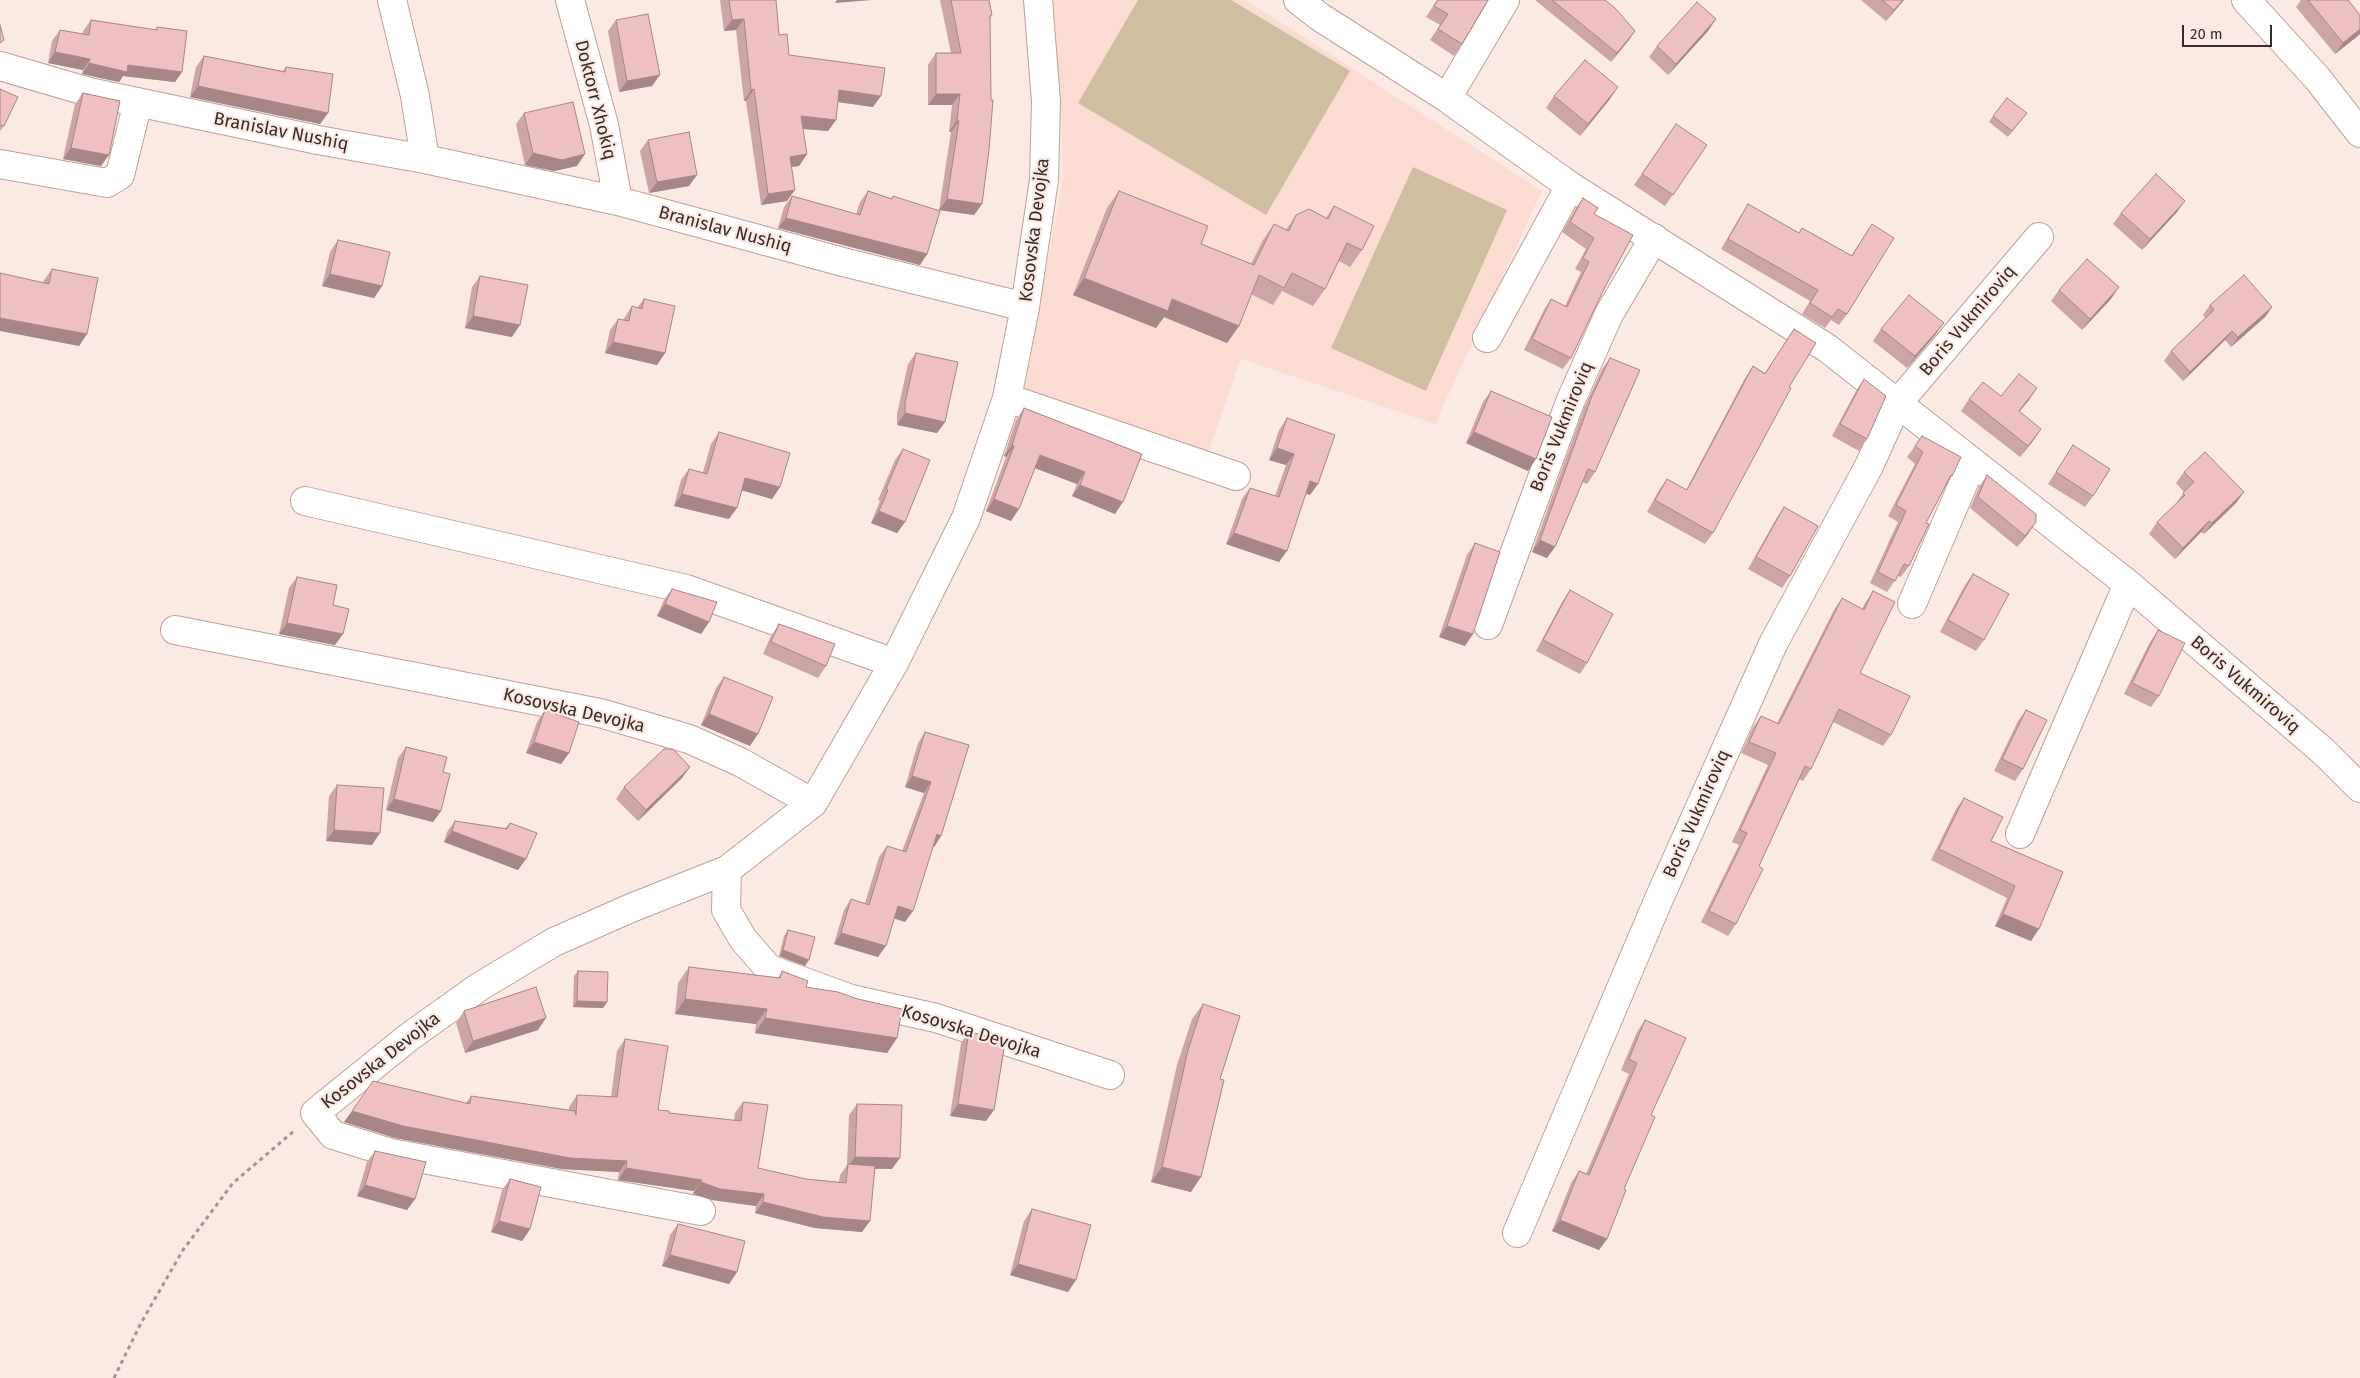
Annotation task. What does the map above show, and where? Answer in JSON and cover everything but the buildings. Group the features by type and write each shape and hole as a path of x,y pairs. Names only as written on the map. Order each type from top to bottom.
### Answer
{"street":[{"path":"392,0 415,96 425,159"},
{"name":"Doktorr Xhokiq","path":"570,0 604,124 618,201"},
{"name":"Kosovska Devojka","path":"701,1211 391,1152 333,1135 316,1113 417,1031 479,987 554,942 631,908 728,870 813,803 894,663 966,518 1007,398 1025,307 1044,180 1046,101 1038,0"},
{"path":"1298,0 1320,17 1447,98 1570,186 1827,348 1897,404"},
{"path":"1447,98 1505,0"},
{"path":"2246,0 2317,78 2360,133"},
{"name":"Branislav Nushiq","path":"0,66 88,92 318,140 425,159 618,201 843,262 1025,307"},
{"path":"0,164 107,183 120,175 138,102"},
{"path":"1487,338 1570,186"},
{"name":"Boris Vukmiroviq","path":"1517,1232 1658,901 1773,644 1869,466 1897,404 2039,237"},
{"name":"Boris Vukmiroviq","path":"1488,625 1570,402 1609,314 1654,238"},
{"path":"1007,398 1236,476"},
{"name":"Boris Vukmiroviq","path":"1897,404 2128,584 2324,752 2360,788"},
{"path":"1912,604 1972,463"},
{"path":"306,502 686,589 894,663"},
{"path":"2020,834 2128,584"},
{"name":"Kosovska Devojka","path":"175,630 600,713 689,739 740,762 813,803"},
{"name":"Kosovska Devojka","path":"728,870 726,910 743,939 769,970 851,999 936,1018 1026,1050 1110,1075"}],"path":[{"path":"114,1378 141,1323 183,1250 233,1182 316,1113"}],"shaded area":[{"path":"1051,0 1246,0 1542,191 1435,424 1241,359 1203,467 1024,393 1063,176 1061,106"},
{"path":"1138,0 1231,0 1350,71 1266,215 1078,103"},
{"path":"1413,167 1507,210 1426,391 1331,348"}]}
